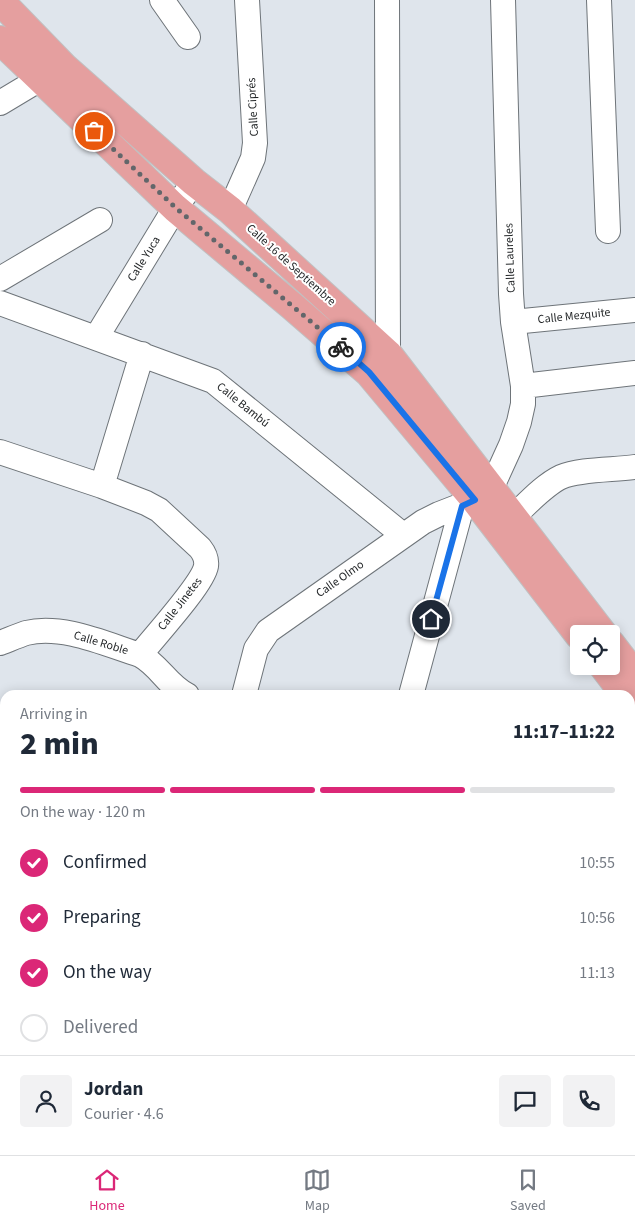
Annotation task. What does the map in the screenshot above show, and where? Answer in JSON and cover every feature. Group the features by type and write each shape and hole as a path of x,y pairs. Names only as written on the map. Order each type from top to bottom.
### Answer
{"main road":[{"name":"Calle 16 de Septiembre","path":"0,1 64,67 194,182 230,210 388,354 476,498 513,517 597,625"},
{"name":"Calle 16 de Septiembre","path":"0,40 176,208 369,372 476,498 571,625"},
{"path":"620,655 635,674"},
{"path":"610,675 621,690"}],"street":[{"path":"162,0 188,37"},
{"name":"Calle Ciprés","path":"230,210 250,164 255,144 246,0"},
{"path":"387,0 388,354"},
{"name":"Calle Laureles","path":"412,690 476,498 511,445 523,404 523,386 513,322 511,294 503,0"},
{"path":"599,0 608,231"},
{"path":"0,103 40,79"},
{"name":"Calle Yuca","path":"96,338 194,182"},
{"path":"0,279 100,220"},
{"name":"Calle Bambú","path":"0,303 213,381 403,535"},
{"name":"Calle Mezquite","path":"513,322 635,310"},
{"path":"102,486 142,354"},
{"path":"523,386 635,373"},
{"name":"Calle Jinetes","path":"0,452 102,486 146,503 158,510 204,553 206,564 198,584 140,655"},
{"path":"513,517 550,484 562,477 635,468"},
{"name":"Calle Olmo","path":"245,690 256,649 268,631 403,535 439,514 476,498"},
{"name":"Calle Roble","path":"0,643 26,633 64,632 140,655 150,660 173,686 179,690"}],"way so far":[{"path":"94,131 206,235 341,347"}],"route":[{"path":"341,347 369,372 475,500 462,506 431,619"}]}
